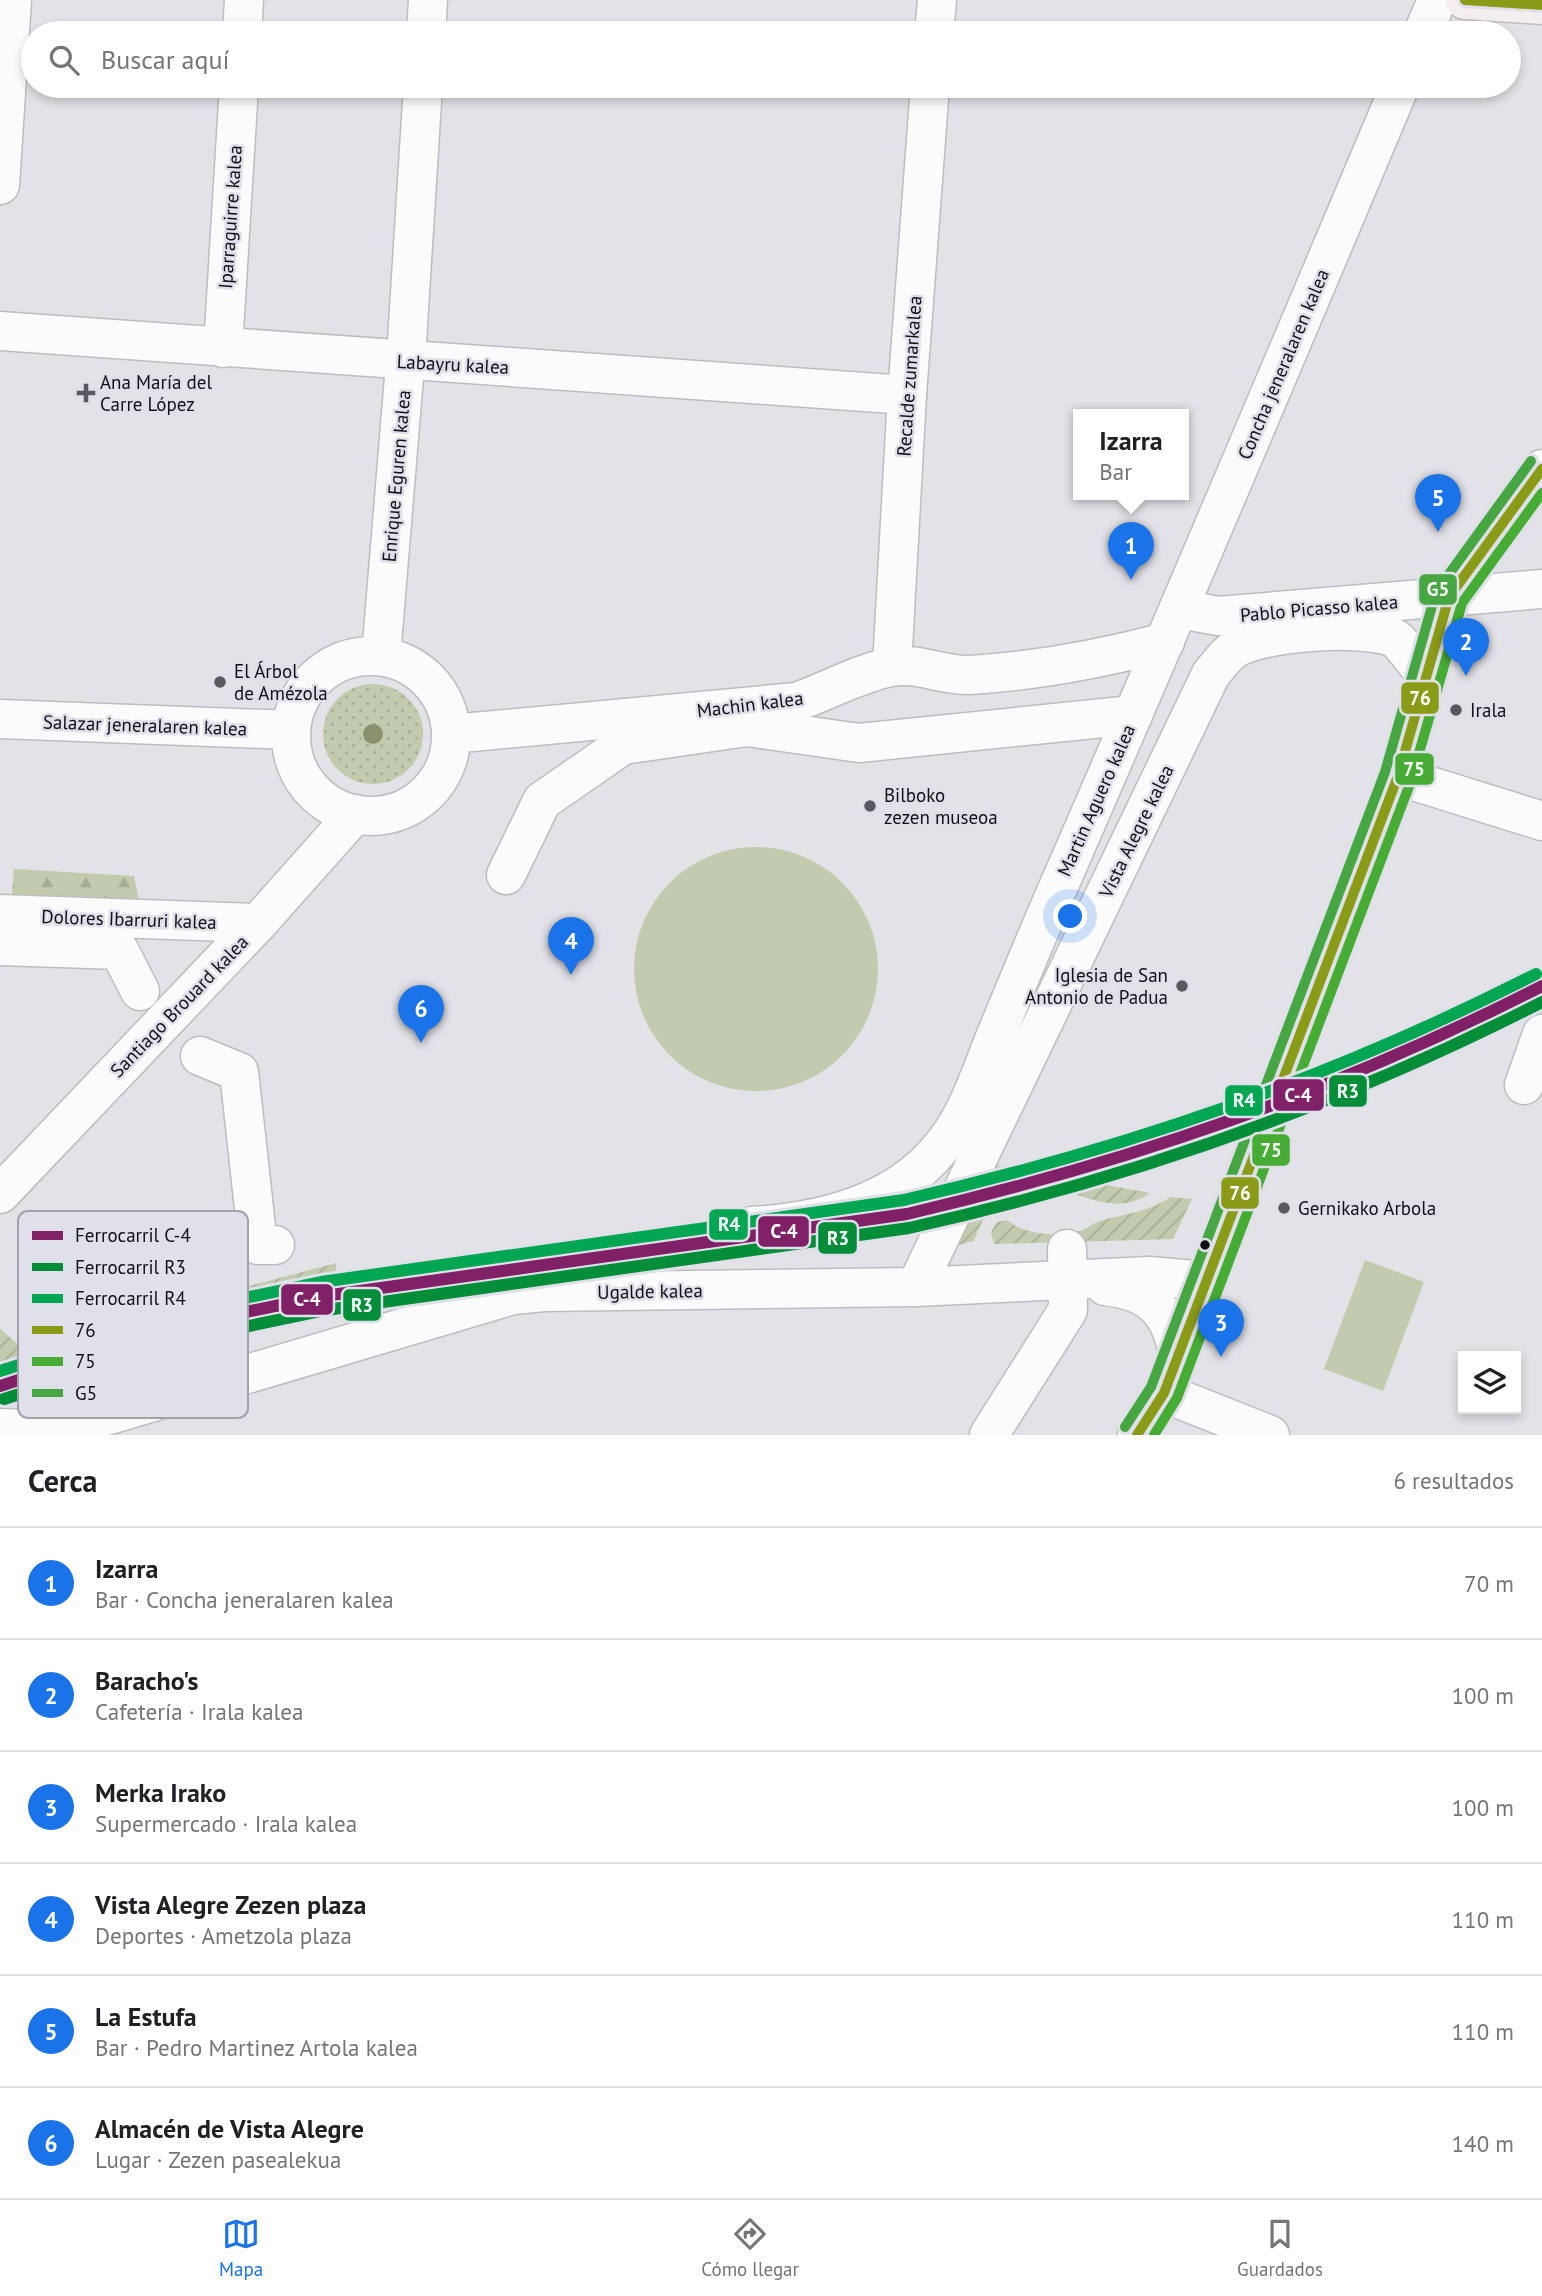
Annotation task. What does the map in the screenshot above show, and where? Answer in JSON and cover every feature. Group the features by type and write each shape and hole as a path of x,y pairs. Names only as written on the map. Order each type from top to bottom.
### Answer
{"main road":[{"path":"1465,0 1542,5"}],"street":[{"path":"0,185 12,0"},
{"path":"243,21 244,0"},
{"path":"427,21 428,0"},
{"path":"935,21 937,0"},
{"path":"1428,21 1437,0"},
{"name":"Iparraguirre kalea","path":"223,348 238,98"},
{"name":"Enrique Eguren kalea","path":"381,656 406,362 422,98"},
{"name":"Recalde zumarkalea","path":"892,666 907,395 929,98"},
{"name":"Concha jeneralaren kalea","path":"1172,626 1395,98"},
{"name":"Labayru kalea","path":"0,331 406,362 907,395"},
{"path":"1137,1435 1164,1393 1398,776 1449,597 1542,469"},
{"name":"Pablo Picasso kalea","path":"1172,626 1217,616 1542,589"},
{"name":"Machin kalea","path":"451,734 796,702 842,685 869,671 892,666 914,665 968,675 1103,659 1172,626"},
{"name":"Martin Aguero kalea","path":"752,1226 791,1224 859,1205 910,1180 940,1149 968,1104 1033,945 1172,626"},
{"name":"Vista Alegre kalea","path":"916,1287 1211,674 1233,650 1258,639 1289,632 1373,634 1398,639 1427,676"},
{"path":"381,656 403,662 423,674 443,702 451,734 448,758 438,780 422,797 402,809 379,816 355,814 333,807 314,793 300,774 292,752 291,730 297,704 310,682 330,666 355,657 381,656"},
{"path":"506,875 542,801 623,745 747,727 859,743 1133,715"},
{"name":"Salazar jeneralaren kalea","path":"0,719 291,730"},
{"path":"1398,776 1542,821"},
{"name":"Santiago Brouard kalea","path":"0,1194 258,923 355,814"},
{"name":"Dolores Ibarruri kalea","path":"0,914 258,923"},
{"name":"Dolores Ibarruri kalea","path":"0,946 119,950 140,991"},
{"path":"1524,1085 1542,1034"},
{"path":"200,1056 239,1072 258,1245 275,1245"},
{"path":"989,1435 1068,1310 1068,1265"},
{"name":"Ugalde kalea","path":"1068,1265 1144,1297 1164,1313 1174,1331 1178,1354"},
{"name":"Ugalde kalea","path":"248,1374 513,1295 544,1292 916,1287 1068,1265 1208,1281"},
{"path":"1164,1393 1270,1435"},
{"name":"Ugalde kalea","path":"0,1428 59,1430 99,1418"}],"green space":[{"path":"373,684 401,692 415,706 423,734 415,762 401,776 373,784 345,776 331,762 323,734 331,706 345,692"},
{"path":"756,847 780,849 803,856 814,861 842,883 864,911 869,922 876,945 876,993 869,1016 864,1027 842,1055 814,1077 803,1082 780,1089 756,1091 732,1089 709,1082 698,1077 670,1055 648,1027 643,1016 636,993 634,969 636,945 643,922 648,911 670,883 698,861 709,856 732,849"},
{"path":"14,869 134,876 139,901 12,894"},
{"path":"991,1164 1150,1193 1127,1203 1103,1202 1033,1184 1011,1188 992,1205 974,1241 954,1246"},
{"path":"1171,1197 1192,1199 1173,1239 994,1244 991,1232 997,1222 1007,1220 1032,1232 1071,1233 1100,1221 1144,1210"},
{"path":"1365,1260 1424,1282 1383,1391 1324,1369"},
{"path":"336,1263 337,1290 251,1317 248,1286"},
{"path":"0,1329 18,1344 18,1384 0,1383"}],"rail line":[{"name":"R4","path":"248,1297 321,1282 904,1200 987,1180 1149,1133 1305,1078 1459,1012 1536,974"},
{"name":"C-4","path":"248,1312 324,1296 907,1214 991,1193 1153,1147 1310,1091 1465,1024 1542,986"},
{"name":"R3","path":"248,1326 326,1310 909,1228 991,1208 1153,1162 1312,1106 1389,1074 1542,1002"},
{"name":"R4","path":"0,1371 18,1365"},
{"name":"C-4","path":"0,1386 18,1380"},
{"name":"R3","path":"4,1399 18,1395"}],"transit line":[{"name":"76","path":"1465,0 1542,5"},
{"name":"G5","path":"1125,1427 1151,1387 1385,772 1436,592 1531,461"},
{"name":"76","path":"1137,1435 1164,1393 1398,776 1449,597 1542,469"},
{"name":"75","path":"1154,1435 1177,1398 1411,781 1462,603 1542,493"}],"place":[{"name":"Ana María del Carre López","path":"86,393"},
{"name":"La Estufa","path":"1438,532"},
{"name":"Izarra","path":"1131,580"},
{"name":"Baracho's","path":"1466,676"},
{"name":"El Árbol de Amézola","path":"220,682"},
{"name":"Irala","path":"1456,710"},
{"name":"Bilboko zezen museoa","path":"870,806"},
{"name":"Vista Alegre Zezen plaza","path":"571,975"},
{"name":"Iglesia de San Antonio de Padua","path":"1182,986"},
{"name":"Almacén de Vista Alegre","path":"421,1043"},
{"name":"Gernikako Arbola","path":"1284,1208"},
{"name":"Merka Irako","path":"1221,1357"}]}
